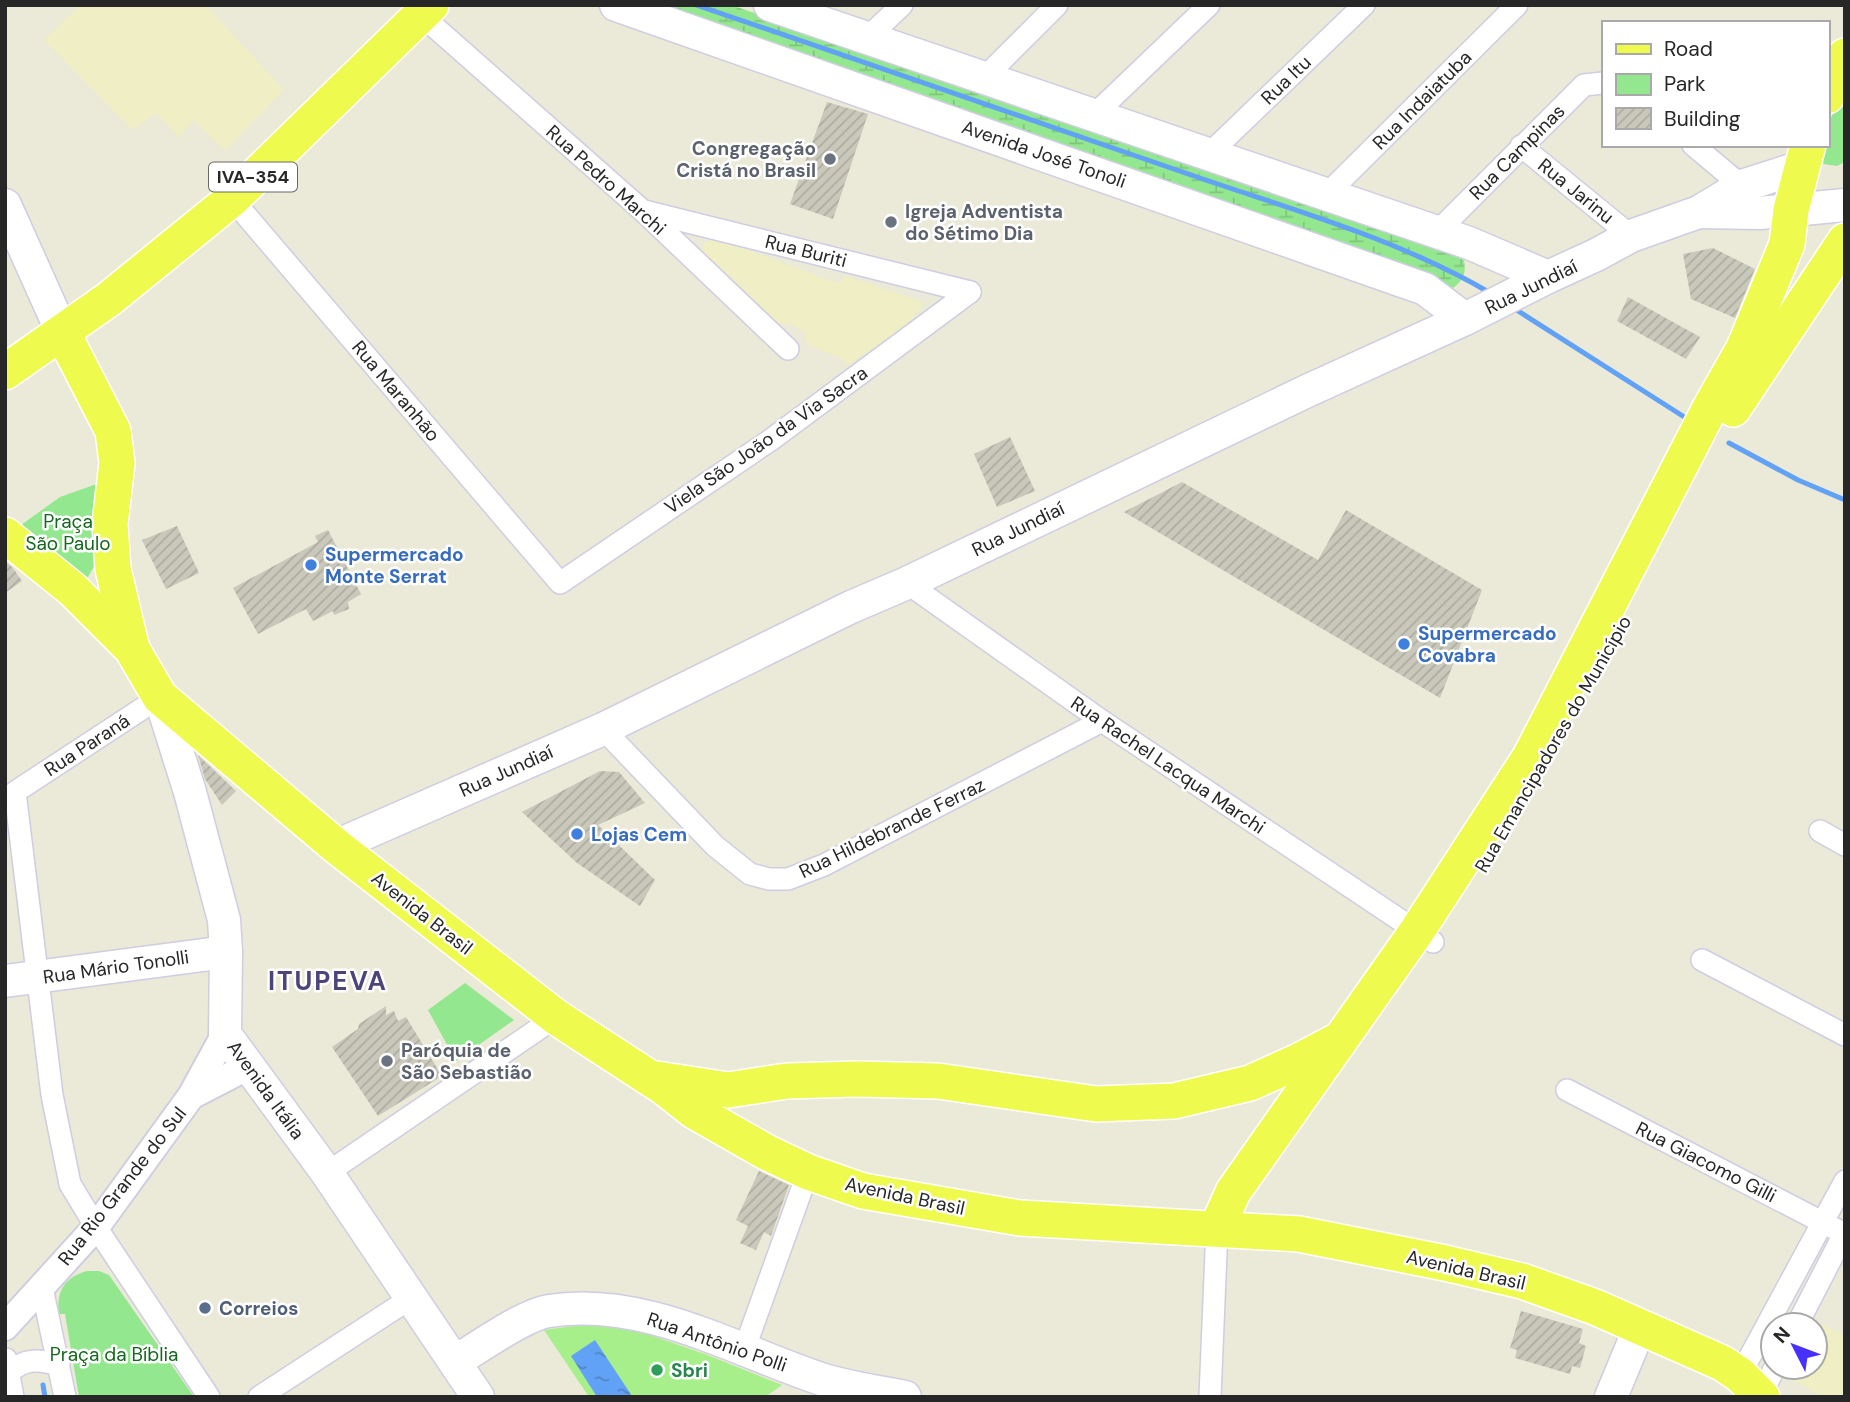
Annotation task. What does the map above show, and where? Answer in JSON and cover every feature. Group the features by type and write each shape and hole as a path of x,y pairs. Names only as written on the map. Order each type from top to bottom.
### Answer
{"main road":[{"name":"Avenida José Tonoli","path":"616,5 1425,289 1483,304"},
{"path":"771,5 1437,232 1548,277"},
{"name":"IVA-354","path":"62,332 109,299 232,199 426,10"},
{"path":"1829,92 1845,56"},
{"name":"Rua Jundiaí","path":"336,846 603,729 1483,304 1596,255 1631,236 1699,212 1742,186 1804,156"},
{"name":"Rua Emancipadores do Município","path":"1226,1229 1425,937 1530,757 1710,408 1744,348 1787,244 1791,210 1804,156"},
{"path":"5,205 62,332 113,431 117,463 110,524 113,569 132,649"},
{"name":"Rua Jundiaí","path":"1699,212 1760,213 1845,205"},
{"path":"1787,244 1799,237 1810,239 1838,253"},
{"name":"Rua Emancipadores do Município","path":"1226,1229 1233,1192 1344,1037 1501,842 1594,681 1723,426 1838,253"},
{"path":"1483,304 1494,254"},
{"path":"5,372 62,332"},
{"path":"1744,348 1749,386"},
{"path":"5,535 72,589 132,649 160,697"},
{"path":"72,589 88,590 100,584 113,569"},
{"name":"Avenida Brasil","path":"160,697 336,846 556,1017 694,1111 808,1172 863,1191 1020,1218 1299,1234 1496,1275 1522,1281 1595,1307 1722,1363 1748,1387"},
{"name":"Avenida Itália","path":"160,697 190,792 224,920 225,1034 327,1173 478,1397"},
{"name":"Rua Mário Tonolli","path":"5,981 226,952"},
{"name":"Rua Emancipadores do Município","path":"647,1077 727,1090 787,1081 939,1081 1096,1104 1174,1101 1250,1083 1299,1062 1344,1037"},
{"path":"727,1090 723,1111 743,1138"},
{"name":"Rua Antônio Polli","path":"455,1362 503,1332 546,1311 595,1308 649,1317 823,1380 905,1397"},
{"path":"1611,1397 1654,1333"}],"street":[{"path":"867,38 902,5"},
{"path":"984,78 1058,5"},
{"path":"1094,116 1209,5"},
{"name":"Rua Itu","path":"1209,155 1364,5"},
{"name":"Rua Indaiatuba","path":"1326,194 1517,5"},
{"name":"Rua Pedro Marchi","path":"426,10 788,349"},
{"name":"Rua Campinas","path":"1437,232 1584,85 1602,83"},
{"name":"Rua Jarinu","path":"1521,146 1631,236"},
{"path":"1695,147 1742,186"},
{"name":"Rua Maranhão","path":"232,199 560,583"},
{"name":"Rua Buriti","path":"642,210 970,292"},
{"name":"Viela São João da Via Sacra","path":"560,583 772,439 970,292"},
{"name":"Rua Rachel Lacqua Marchi","path":"907,583 1102,721 1425,937"},
{"name":"Rua Paraná","path":"37,978 15,792 160,697"},
{"name":"Rua Hildebrande Ferraz","path":"603,729 715,846 750,874 788,879 824,865 1102,721"},
{"path":"1820,831 1845,845"},
{"path":"1702,960 1845,1035"},
{"path":"37,978 52,1095 70,1184 209,1397"},
{"path":"327,1173 556,1017"},
{"name":"Rua Rio Grande do Sul","path":"5,1327 96,1227 191,1096 225,1034"},
{"path":"191,1096 249,1066"},
{"name":"Rua Giacomo Gilli","path":"1567,1090 1844,1234"},
{"path":"744,1350 808,1172"},
{"path":"1748,1387 1845,1181"},
{"path":"1210,1397 1226,1229"},
{"path":"1804,1311 1844,1234"},
{"path":"42,1288 65,1397"},
{"path":"259,1397 411,1298"},
{"path":"13,1397 7,1365 16,1366 29,1360 43,1360 58,1365"}],"shaded area":[{"path":"80,5 206,5 284,90 225,151 193,120 179,138 156,113 132,130 44,40"},
{"path":"714,238 838,283 846,276 925,303 904,327 847,366 840,358 808,345 804,333 795,325 774,322 700,255 704,244"},
{"path":"1829,1327 1845,1335 1845,1397 1823,1397 1794,1381 1829,1381"}],"green space":[{"path":"656,5 731,5 1425,244 1464,260 1463,276 1453,288 1195,190"},
{"path":"1845,81 1845,162 1837,166 1824,164 1817,156 1820,147 1829,147 1829,124"},
{"name":"Praça São Paulo","path":"108,480 97,561 88,577 63,572 17,528 60,497"},
{"path":"465,983 514,1020 456,1061 428,1010"},
{"name":"Praça da Bíblia","path":"87,1271 99,1271 109,1275 194,1397 79,1397 65,1314 59,1314 58,1306 61,1292 68,1281"},
{"name":"Sbri","path":"589,1324 641,1332 782,1385 765,1397 589,1397 544,1330"}],"water":[{"path":"595,1340 632,1396 597,1397 571,1356"}],"building":[{"name":"Congregação Cristá no Brasil","path":"827,102 868,114 833,219 790,204"},
{"path":"1713,248 1755,269 1735,318 1691,299 1683,254"},
{"path":"1628,297 1700,337 1686,359 1617,321"},
{"path":"1010,437 1035,491 997,507 974,454"},
{"name":"Supermercado Covabra","path":"1182,482 1318,560 1346,510 1482,590 1440,698 1124,512"},
{"path":"177,526 199,573 166,589 142,540"},
{"name":"Supermercado Monte Serrat","path":"328,530 361,594 348,602 349,609 334,615 333,611 313,621 306,609 258,634 233,588 318,542 315,536"},
{"path":"5,561 22,581 5,593"},
{"path":"198,755 236,791 222,805 205,779"},
{"name":"Lojas Cem","path":"600,771 619,772 645,803 598,825 655,880 640,906 577,863 522,812"},
{"name":"Paróquia de São Sebastião","path":"386,1006 386,1015 394,1011 398,1021 406,1017 442,1076 378,1116 332,1047"},
{"path":"759,1171 789,1185 771,1236 764,1232 756,1250 740,1243 748,1226 736,1220"},
{"path":"1521,1311 1583,1329 1579,1343 1586,1346 1580,1368 1572,1366 1570,1374 1515,1358 1517,1350 1510,1348"}],"waterway":[{"path":"696,5 1348,228 1421,258 1492,294"},
{"path":"1512,307 1689,420"},
{"path":"1729,443 1798,480 1845,500"},
{"path":"43,1385 45,1397"}],"place":[{"name":"Congregação Cristá no Brasil","path":"830,159"},
{"name":"Igreja Adventista do Sétimo Dia","path":"891,222"},
{"name":"Supermercado Monte Serrat","path":"311,565"},
{"name":"Supermercado Covabra","path":"1404,644"},
{"name":"Lojas Cem","path":"577,834"},
{"name":"Paróquia de São Sebastião","path":"387,1061"},
{"name":"Correios","path":"205,1308"},
{"name":"Sbri","path":"657,1370"}],"district":[{"name":"ITUPEVA","path":"328,981"}]}
